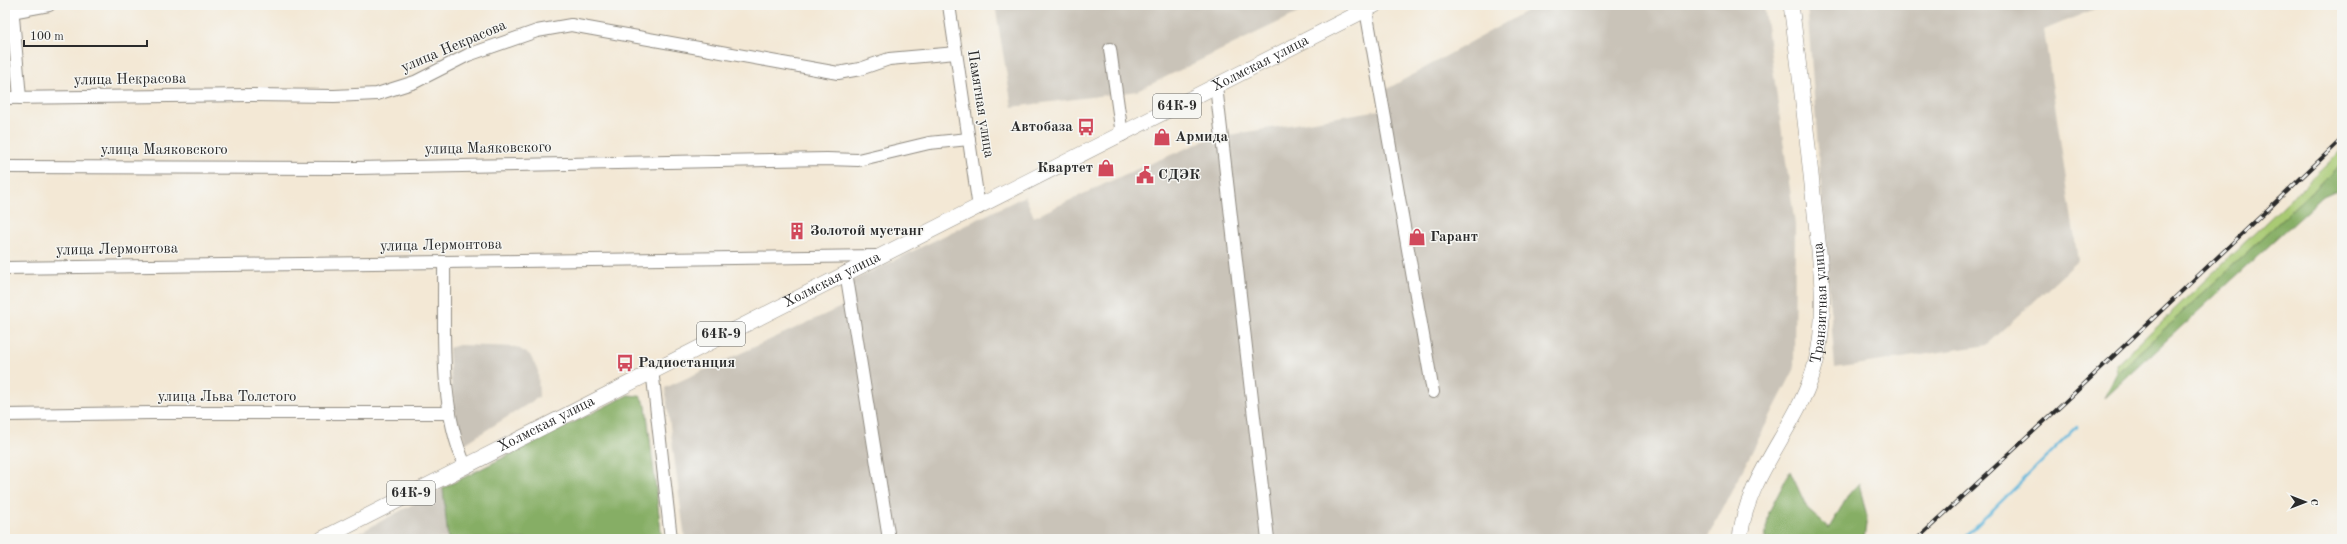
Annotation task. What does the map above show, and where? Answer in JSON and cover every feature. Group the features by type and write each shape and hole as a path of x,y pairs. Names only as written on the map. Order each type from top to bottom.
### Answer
{"main road":[{"name":"Транзитная улица","path":"1740,539 1741,527 1751,496 1803,395 1816,363 1822,326 1819,260 1791,5"},
{"name":"Холмская улица","path":"322,539 652,369 877,256 979,208 1370,7"}],"street":[{"path":"20,98 10,10 49,5"},
{"name":"Памятная улица","path":"949,5 979,208"},
{"path":"1370,7 1432,392"},
{"name":"улица Некрасова","path":"5,98 251,95 334,96 377,94 415,82 468,55 537,31 571,25 838,73 860,69 888,58 956,52"},
{"path":"1110,49 1122,135"},
{"path":"1216,86 1268,539"},
{"name":"улица Маяковского","path":"5,167 356,168 827,159 858,160 929,143 969,139"},
{"name":"улица Лермонтова","path":"5,268 877,256"},
{"path":"444,262 445,356 450,413 458,449 465,465"},
{"path":"846,272 889,539"},
{"path":"652,369 671,539"},
{"name":"улица Льва Толстого","path":"5,416 151,413 450,413"}],"shaded area":[{"path":"995,5 1314,5 1137,91 1012,107"},
{"path":"1537,5 1764,5 1795,225 1794,370 1707,539 685,539 665,388 850,303 848,283 1025,196 1034,217 1128,173 1211,138 1380,110 1380,93"},
{"path":"1807,5 2104,5 2044,30 2078,261 1987,345 1835,368"},
{"path":"459,345 516,347 530,355 538,371 539,397 466,443 455,415 450,371 449,348"},
{"path":"443,488 448,539 348,539"}],"green space":[{"path":"2342,150 2342,164 2117,373 2116,365"},
{"path":"2342,164 2342,188 2322,197 2104,398 2117,373"},
{"path":"628,395 640,396 646,406 662,539 448,539 443,488"},
{"path":"1790,471 1808,510 1829,528 1849,494 1859,483 1867,517 1864,539 1765,539 1769,512"}],"waterway":[{"path":"1963,539 2077,427"}],"railway":[{"path":"1917,539 2063,404 2342,139"}],"place":[{"name":"Автобаза","path":"1086,127"},
{"name":"Армида","path":"1162,137"},
{"name":"Квартет","path":"1106,168"},
{"name":"СДЭК","path":"1145,175"},
{"name":"Золотой мустанг","path":"797,231"},
{"name":"Гарант","path":"1417,237"},
{"name":"Радиостанция","path":"625,363"}]}
